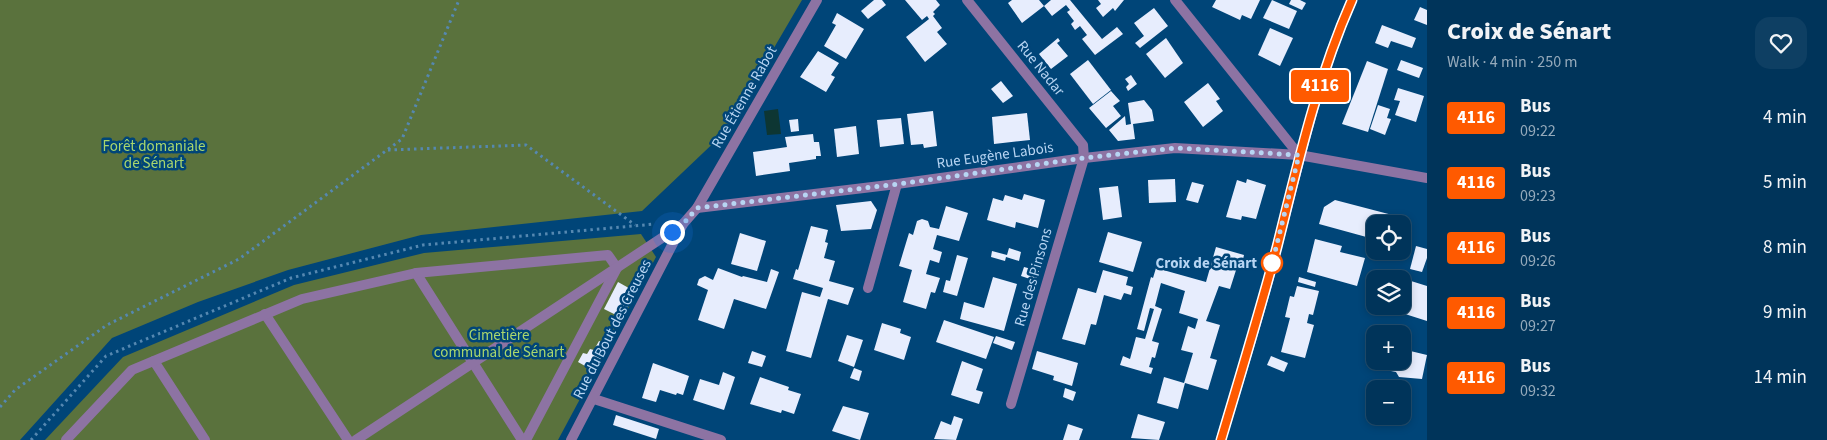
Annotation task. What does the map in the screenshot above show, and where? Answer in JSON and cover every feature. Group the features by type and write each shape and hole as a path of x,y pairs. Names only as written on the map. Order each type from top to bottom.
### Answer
{"main road":[{"path":"1221,440 1276,249 1299,155 1334,40 1352,0"}],"street":[{"name":"Rue Étienne Rabot","path":"697,208 816,0"},
{"name":"Rue Nadar","path":"966,0 1084,145 1084,158"},
{"path":"1175,0 1299,155"},
{"name":"Rue Eugène Labois","path":"697,208 1175,148 1299,155 1427,178"},
{"name":"Rue des Pinsons","path":"1011,404 1084,158"},
{"path":"868,288 898,184"},
{"name":"Rue du Bout des Creuses","path":"572,440 683,224 697,208"},
{"path":"356,440 683,224"},
{"path":"66,440 132,370 302,299 416,273 608,255 617,268"},
{"path":"526,440 617,268"},
{"path":"416,273 522,440"},
{"path":"266,314 348,440"},
{"path":"154,361 205,440"},
{"path":"594,399 721,440"}],"path":[{"path":"0,407 15,390 107,325 239,259 402,139 459,0"},
{"path":"388,150 526,145 636,226"}],"green space":[{"name":"Forêt domaniale de Sénart","path":"0,0 802,0 724,133 642,211 421,235 288,270 198,302 112,338 20,440 0,440"},
{"name":"Cimetière communal de Sénart","path":"641,234 656,257 558,440 45,440 123,357 294,285 424,253"}],"shaded area":[{"path":"778,109 781,134 767,135 764,111"}],"building":[{"path":"874,0 882,0 886,5 868,19 861,11"},
{"path":"905,0 936,0 940,5 933,12 935,14 933,16 942,28 937,32 947,44 925,62 906,37 929,19 927,16 922,20"},
{"path":"1012,0 1039,0 1044,6 1022,23 1008,3"},
{"path":"1051,0 1070,0 1102,39 1117,27 1123,34 1095,55 1082,39 1087,35 1080,26 1075,30 1071,24 1074,21 1067,12 1070,10 1066,5 1052,16 1044,6"},
{"path":"1098,0 1124,0 1115,11 1113,8 1103,17 1096,8 1101,4"},
{"path":"1216,0 1260,0 1251,19 1242,15 1240,20 1212,7"},
{"path":"1272,0 1297,11 1289,29 1263,18"},
{"path":"1291,0 1300,0 1306,3 1302,10 1289,4"},
{"path":"1420,7 1427,10 1427,25 1414,20"},
{"path":"1154,8 1168,26 1140,48 1135,43 1144,36 1134,23"},
{"path":"837,13 864,29 846,59 824,46 836,25 832,23"},
{"path":"1382,25 1416,38 1412,48 1391,41 1388,48 1375,43"},
{"path":"1270,28 1293,38 1280,66 1258,55"},
{"path":"1058,38 1060,41 1057,43 1068,56 1051,69 1039,54"},
{"path":"1166,38 1183,63 1165,78 1146,54"},
{"path":"818,51 839,63 831,75 835,77 826,92 800,77"},
{"path":"1088,60 1111,90 1093,104 1070,74"},
{"path":"1401,60 1423,68 1419,78 1397,70"},
{"path":"1367,61 1388,69 1368,132 1342,124"},
{"path":"1131,75 1137,84 1128,91 1126,87 1129,84 1125,79"},
{"path":"1001,81 1013,96 1003,103 991,89"},
{"path":"1208,83 1220,99 1216,101 1223,111 1203,127 1184,102"},
{"path":"1398,88 1424,96 1416,122 1395,115 1400,101 1394,100"},
{"path":"1111,91 1120,101 1113,106 1121,116 1106,128 1089,108"},
{"path":"1144,100 1152,110 1154,121 1133,124 1135,139 1118,141 1109,130 1125,116 1126,125 1131,124 1128,103"},
{"path":"1378,105 1390,109 1387,118 1391,119 1385,135 1370,129"},
{"path":"933,111 937,146 924,148 923,144 911,145 907,114"},
{"path":"1027,113 1030,140 994,144 992,117"},
{"path":"901,118 904,144 880,147 877,120"},
{"path":"798,119 799,131 791,132 789,120"},
{"path":"856,126 859,154 837,157 834,129"},
{"path":"813,134 814,142 819,142 821,156 816,156 816,159 789,163 790,171 756,176 753,152 787,147 785,137"},
{"path":"1175,179 1176,202 1149,203 1148,180"},
{"path":"1247,179 1266,185 1256,219 1242,216 1241,220 1226,217 1237,180 1246,183"},
{"path":"1192,182 1204,185 1198,203 1186,200"},
{"path":"1118,186 1122,217 1103,220 1099,188"},
{"path":"1024,194 1045,200 1038,228 1016,222 1015,228 987,220 993,198 1003,201 1005,195 1022,200"},
{"path":"1335,200 1392,215 1366,215 1366,237 1319,224 1324,207"},
{"path":"871,201 877,210 871,229 841,231 836,205"},
{"path":"946,206 968,213 959,241 937,235 933,249 942,252 939,263 930,260 926,274 940,278 935,293 931,292 926,309 903,302 912,270 899,266 909,233 913,235 917,221 922,219 928,221 930,227 939,229"},
{"path":"811,226 828,230 825,242 828,243 824,258 835,261 829,281 854,288 848,305 828,299 811,358 786,351 802,292 820,297 823,288 793,279 796,269 798,270"},
{"path":"1108,232 1142,242 1133,272 1099,262"},
{"path":"740,233 766,241 757,271 731,264"},
{"path":"1315,239 1342,246 1340,252 1365,258 1357,286 1307,272"},
{"path":"1416,246 1427,249 1427,258 1422,272 1410,269"},
{"path":"1216,247 1244,255 1241,268 1237,267 1230,289 1219,286 1206,321 1220,325 1210,358 1217,360 1208,390 1185,383 1178,409 1157,403 1164,377 1184,383 1193,353 1181,350 1188,326 1195,329 1198,319 1179,313 1185,291 1161,283 1155,306 1162,309 1152,341 1159,343 1155,358 1152,357 1149,367 1153,368 1151,374 1120,365 1123,356 1130,359 1136,337 1145,339 1154,309 1150,308 1144,331 1137,329 1151,277 1153,278 1156,268 1206,282"},
{"path":"1009,248 1021,252 1019,261 1006,257 1005,261 991,257 992,251 1007,255"},
{"path":"957,255 968,258 957,296 943,292 946,280 950,281"},
{"path":"1024,267 1039,271 1036,281 1021,276"},
{"path":"718,268 742,277 767,282 771,269 779,272 766,309 734,299 724,329 698,320 708,290 697,285 699,279 705,276 713,280"},
{"path":"1103,270 1128,277 1126,285 1133,287 1131,295 1124,293 1121,300 1104,295 1096,325 1091,324 1085,345 1062,339 1078,288 1096,293"},
{"path":"993,277 1017,284 1004,331 960,319 964,302 984,308"},
{"path":"1299,277 1316,282 1315,287 1298,282"},
{"path":"1411,281 1427,286 1427,321 1408,315 1411,315"},
{"path":"618,282 636,292 622,318 604,309"},
{"path":"1297,286 1319,291 1313,315 1309,314 1307,323 1314,325 1305,358 1281,352 1290,318 1285,317 1290,296 1294,297"},
{"path":"944,320 994,337 986,359 936,342"},
{"path":"882,323 901,329 900,333 911,337 904,360 874,350"},
{"path":"847,335 863,340 854,367 838,361"},
{"path":"996,336 1015,342 1012,350 993,343"},
{"path":"599,341 608,345 594,371 578,362 583,353 587,354 590,349 594,350"},
{"path":"752,351 766,356 762,367 748,363"},
{"path":"1037,351 1078,363 1072,386 1053,380 1054,376 1032,369"},
{"path":"1411,351 1427,355 1422,379 1399,377 1396,372 1386,370 1411,370"},
{"path":"1271,356 1288,363 1284,372 1267,365"},
{"path":"962,361 983,369 976,390 983,392 979,404 951,395"},
{"path":"653,363 689,376 683,395 660,390 656,402 642,398"},
{"path":"854,368 862,371 859,381 850,378"},
{"path":"723,372 735,377 724,410 693,400 700,379 719,385"},
{"path":"760,377 789,387 788,390 801,394 794,414 782,410 781,413 750,404"},
{"path":"1065,388 1076,392 1073,401 1063,397"},
{"path":"843,406 869,413 860,440 832,431"},
{"path":"1138,414 1165,422 1159,440 1131,438"},
{"path":"616,415 659,429 656,439 613,425"},
{"path":"954,416 963,419 956,440 934,439 941,421 951,425"},
{"path":"1068,424 1083,429 1079,440 1063,440"}],"bus line":[{"name":"4116","path":"1221,440 1276,249 1303,141 1334,40 1352,0"}],"place":[{"name":"Croix de Sénart","path":"1272,263"}],"route":[{"path":"672,232 683,224 697,208 898,184 1084,158 1175,148 1299,155 1271,268 1272,263"}]}
